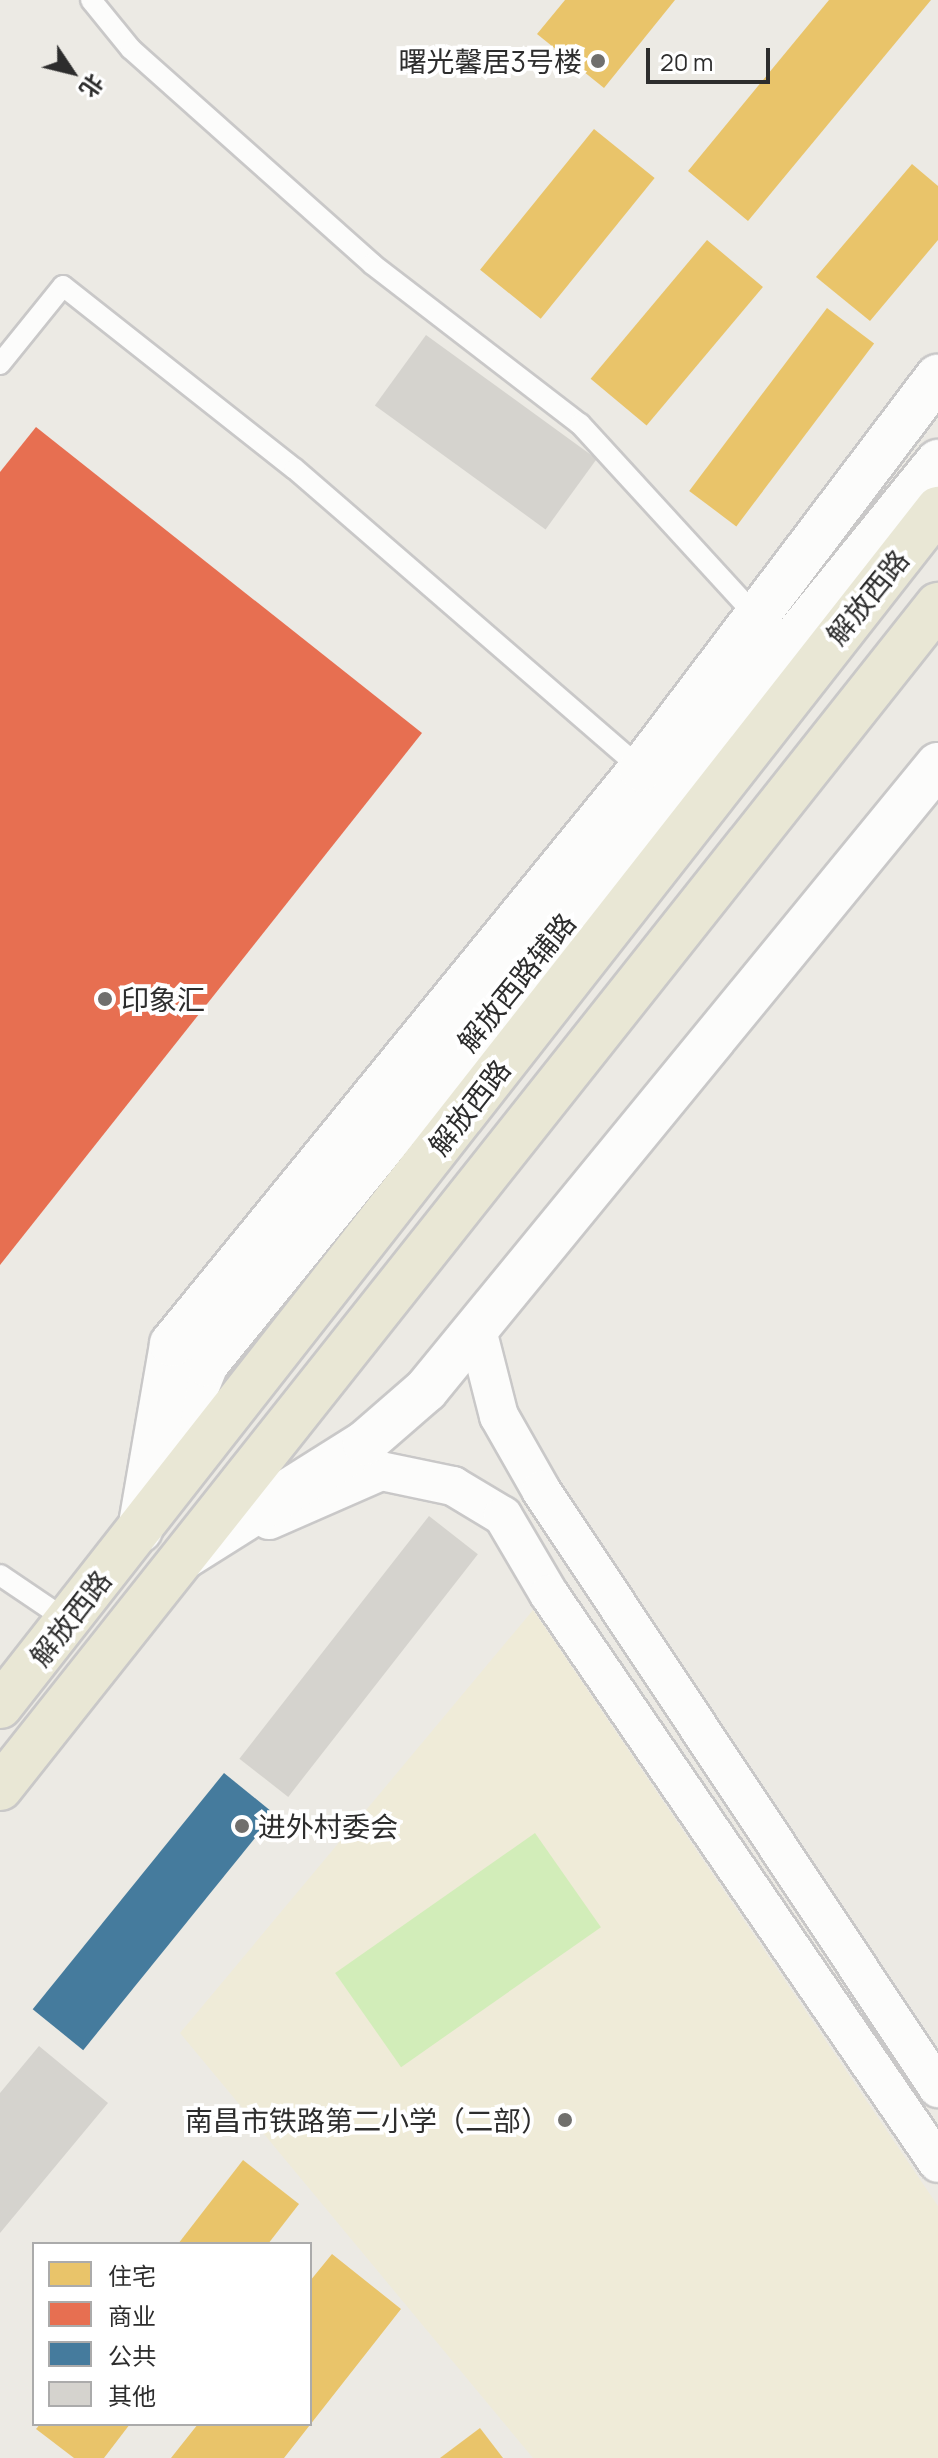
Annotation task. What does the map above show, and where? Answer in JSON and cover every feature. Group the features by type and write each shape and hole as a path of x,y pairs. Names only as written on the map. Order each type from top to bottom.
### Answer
{"main road":[{"name":"解放西路","path":"1,1704 938,509"},
{"name":"解放西路","path":"0,1788 938,605"}],"street":[{"path":"140,1530 172,1344 641,769 938,377"},
{"name":"解放西路辅路","path":"140,1530 206,1364 938,462"},
{"path":"182,1558 938,640"},
{"path":"182,1558 365,1443 426,1390 938,765"},
{"path":"477,1330 499,1416 541,1490 938,2088"},
{"path":"182,1558 381,1471 453,1486 503,1516 549,1594 938,2163"}],"lane":[{"path":"91,0 131,49 372,264 580,424 755,615"},
{"path":"0,364 63,286 295,469 641,769"},
{"path":"0,1575 68,1621"}],"shaded area":[{"name":"南昌市铁路第二小学（二部）","path":"533,1610 938,2206 938,2458 533,2458 180,2033"}],"green space":[{"path":"535,1833 601,1927 401,2067 335,1973"}],"building: 住宅":[{"name":"曙光馨居3号楼","path":"565,0 675,0 604,88 537,34"},
{"path":"829,0 931,0 748,221 688,171"},
{"path":"594,129 655,178 541,319 480,270"},
{"path":"912,164 938,186 938,240 870,321 816,277"},
{"path":"707,240 763,287 647,426 591,379"},
{"path":"827,308 874,344 736,526 689,491"},
{"path":"243,2160 299,2204 270,2242 180,2242"},
{"path":"332,2254 401,2309 312,2422 312,2279"},
{"path":"38,2426 128,2426 104,2458 74,2458 36,2429"},
{"path":"196,2426 309,2426 284,2458 171,2458"},
{"path":"480,2428 503,2458 440,2458"}],"building: 商业":[{"name":"印象汇","path":"36,427 422,733 0,1265 0,472"}],"building: 公共":[{"path":"224,1773 275,1814 83,2050 33,2009"}],"building: 其他":[{"path":"426,335 597,459 546,529 375,405"},
{"path":"429,1516 478,1554 288,1797 239,1759"},
{"path":"39,2046 108,2103 0,2233 0,2093"}],"place":[{"name":"曙光馨居3号楼","path":"598,61"},
{"name":"印象汇","path":"105,999"},
{"name":"进外村委会","path":"242,1826"},
{"name":"南昌市铁路第二小学（二部）","path":"565,2120"}]}
